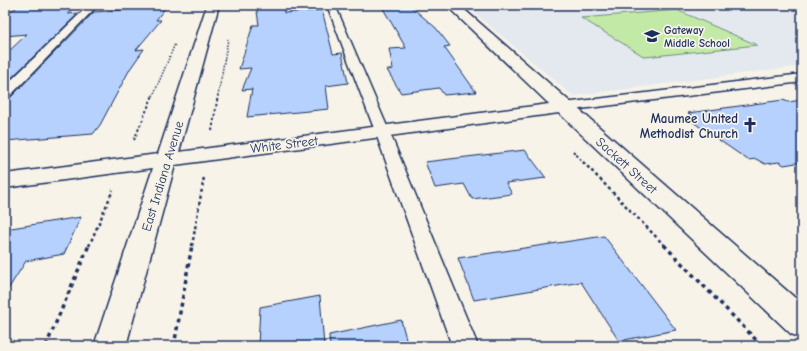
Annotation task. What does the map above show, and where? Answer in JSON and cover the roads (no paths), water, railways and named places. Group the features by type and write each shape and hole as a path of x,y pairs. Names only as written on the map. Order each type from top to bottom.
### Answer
{"street":[{"name":"East Indiana Avenue","path":"110,346 213,5"},
{"name":"Sackett Street","path":"452,5 802,324"},
{"name":"White Street","path":"5,181 564,107"}],"lane":[{"path":"5,93 94,5"},
{"path":"331,5 382,131 465,346"},
{"path":"564,107 802,78"}],"place":[{"name":"Gateway Middle School","path":"652,36"},
{"name":"Maumee United Methodist Church","path":"750,125"}]}
